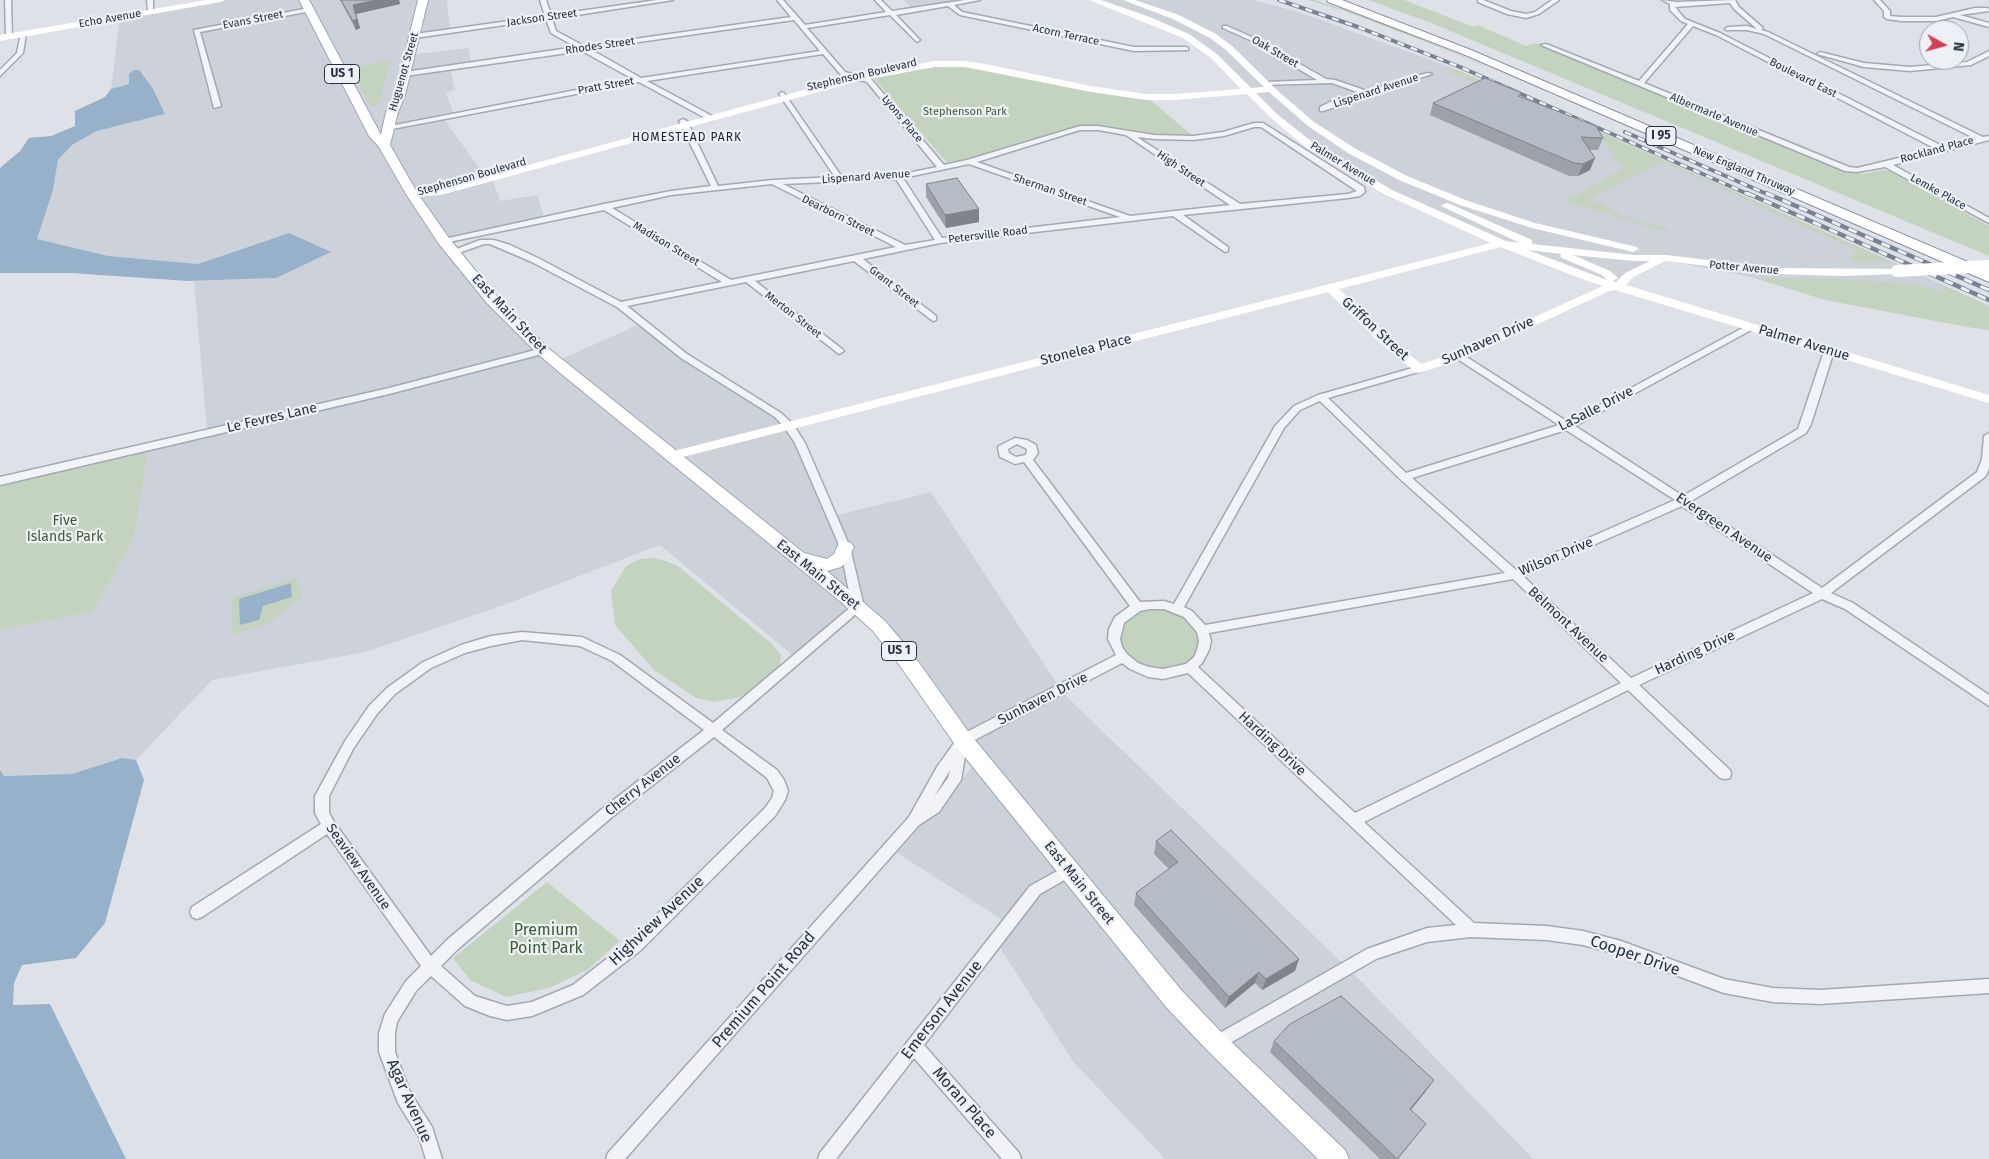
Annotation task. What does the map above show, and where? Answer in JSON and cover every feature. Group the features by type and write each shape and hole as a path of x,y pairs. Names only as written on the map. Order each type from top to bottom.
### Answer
{"highway":[{"name":"New England Thruway","path":"1332,0 1467,52 1989,277"},
{"name":"New England Thruway","path":"1354,0 1459,40 1989,266"}],"main road":[{"name":"Huguenot Street","path":"384,144 390,128 392,112 400,95 423,0"},
{"name":"East Main Street","path":"306,5 375,136 384,144 412,194 449,246 492,300 543,351 796,556 879,626 905,658 963,740 1174,999 1216,1043 1336,1159"},
{"path":"358,104 366,109 377,109 400,95"},
{"path":"796,556 827,565 839,560 845,547"}],"street":[{"path":"4,37 8,0"},
{"path":"150,0 151,12"},
{"name":"Echo Avenue","path":"4,37 221,0"},
{"path":"543,0 553,32 706,117"},
{"name":"Jackson Street","path":"415,36 670,0"},
{"name":"Lyons Place","path":"780,0 843,74 869,80 942,168"},
{"path":"878,0 917,40"},
{"path":"803,27 977,0"},
{"name":"Palmer Avenue","path":"1093,0 1148,19 1186,36 1214,56 1291,131 1348,169 1418,207 1500,244 1584,276 1989,398"},
{"name":"Palmer Avenue","path":"1127,0 1176,17 1213,36 1229,48 1295,111 1370,167 1409,188 1503,232 1606,272 1620,286"},
{"path":"1480,1 1509,13 1526,16 1537,13 1556,0"},
{"path":"1665,0 1675,4 1732,0 1733,15 1726,34 1731,40"},
{"path":"1877,0 1887,11 1887,17 1923,19 1954,16 1988,7"},
{"name":"Acorn Terrace","path":"949,4 960,13 1102,43 1141,49 1186,48"},
{"name":"Boulevard East","path":"1675,4 1672,10 1677,16 1691,24 1731,40 1942,149"},
{"name":"Evans Street","path":"217,106 196,31 306,5"},
{"path":"1988,7 1985,16 1988,26"},
{"path":"1733,15 1766,33"},
{"path":"1954,16 1988,26"},
{"name":"Rhodes Street","path":"405,74 795,18"},
{"path":"1640,84 1691,24"},
{"name":"Oak Street","path":"1225,27 1254,40 1324,81"},
{"name":"Boulevard East","path":"1728,29 1746,28 1766,33 1850,75 1985,138"},
{"path":"0,74 20,53 23,34"},
{"name":"Albermarle Avenue","path":"1544,45 1848,169 1857,170 1886,164"},
{"path":"1794,46 1864,65"},
{"name":"Pratt Street","path":"390,128 638,80 824,52"},
{"path":"1850,75 1848,72 1850,66 1910,68 1957,66 1969,64 1989,53"},
{"name":"Stephenson Boulevard","path":"412,194 854,77 926,61 962,59 996,63 1111,88 1138,91 1245,88 1324,81 1340,82 1366,93"},
{"name":"Lispenard Avenue","path":"1323,110 1333,104 1429,74"},
{"path":"784,96 840,179"},
{"path":"684,123 714,187"},
{"name":"Lispenard Avenue","path":"449,246 523,224 671,193 773,182 898,177 969,162 1069,130 1090,128 1154,137 1193,138 1224,134 1254,125 1264,125 1324,166 1358,186 1360,192"},
{"name":"High Street","path":"1125,132 1237,206"},
{"name":"Palmer Avenue","path":"1331,138 1402,178 1464,203 1550,230 1666,258"},
{"name":"Rockland Place","path":"1886,164 1985,138"},
{"name":"Sherman Street","path":"969,162 1131,218"},
{"name":"Lemke Place","path":"1886,164 1989,221"},
{"path":"898,177 940,241"},
{"name":"Dearborn Street","path":"773,182 904,248"},
{"name":"Petersville Road","path":"620,305 940,241 1237,206 1348,196 1360,192"},
{"name":"Madison Street","path":"604,206 728,282"},
{"path":"1175,213 1225,249"},
{"name":"Lispenard Avenue","path":"507,247 506,235 523,224"},
{"path":"449,246 491,242 507,247 620,305 684,356 778,415 789,426 804,451 845,547 858,607"},
{"name":"Potter Avenue","path":"1500,244 1634,258 1666,258 1778,271 1841,273 1989,266"},
{"name":"Stonelea Place","path":"671,456 1500,244"},
{"name":"Grant Street","path":"854,257 933,318"},
{"name":"Sunhaven Drive","path":"1177,609 1280,426 1297,408 1321,397 1459,356 1603,289 1620,286 1629,275 1666,258"},
{"name":"Merton Street","path":"747,279 839,351"},
{"name":"Griffon Street","path":"1332,288 1382,338 1419,369"},
{"name":"LaSalle Drive","path":"1404,477 1568,426 1750,327"},
{"name":"Le Fevres Lane","path":"0,481 389,391 543,351"},
{"name":"Wilson Drive","path":"1202,630 1515,575 1683,501 1802,431 1806,424 1829,351"},
{"name":"Evergreen Avenue","path":"1459,356 1683,501 1822,594 1848,606 1989,701"},
{"name":"Belmont Avenue","path":"1321,397 1404,477 1515,575 1725,774"},
{"name":"Harding Drive","path":"1355,820 1631,684 1822,594 1982,474 1987,459 1989,436"},
{"path":"1026,459 1137,608"},
{"path":"1157,605 1177,609 1196,622 1202,630 1203,650 1198,660 1190,667 1177,672 1162,674 1148,672 1134,666 1123,658 1115,643 1115,629 1119,620 1137,608 1157,605"},
{"name":"Cherry Avenue","path":"430,966 453,944 606,813 714,730 858,607"},
{"name":"Seaview Avenue","path":"430,966 349,856 322,813 322,796 349,744 373,710 391,692 427,665 461,650 491,642 522,636 582,642 616,658 714,730"},
{"name":"Sunhaven Drive","path":"963,740 1123,658"},
{"name":"Harding Drive","path":"1190,667 1471,930"},
{"name":"Highview Avenue","path":"430,966 470,1001 507,1013 532,1009 578,990 636,945 770,812 778,800 779,784 772,774 714,730"},
{"name":"Premium Point Road","path":"614,1159 914,820 934,808 954,780 963,740"},
{"path":"197,912 329,826"},
{"name":"Emerson Avenue","path":"826,1159 1035,890 1068,871"},
{"name":"Cooper Drive","path":"1216,1043 1372,954 1427,936 1471,930 1546,933 1583,938 1621,948 1724,986 1773,995 1820,997 1989,986"},
{"name":"Agar Avenue","path":"430,966 411,986 396,1006 390,1019 387,1033 388,1052 404,1098 426,1133 434,1159"},
{"name":"Moran Place","path":"914,1046 1013,1159"}],"shaded area":[{"path":"217,0 447,0 450,29 413,34 408,55 468,48 472,64 450,67 455,90 446,93 454,114 442,117 481,170 493,181 500,201 537,195 544,217 447,239 553,363 642,323 671,350 774,415 785,425 798,445 829,517 931,492 1063,693 1364,984 1533,1159 1165,1159 1072,1060 997,943 1006,922 897,853 975,764 877,629 852,607 795,657 660,545 501,606 366,652 212,680 136,760 122,758 72,774 4,776 0,770 0,630 93,612 134,538 149,444 207,431 194,281 276,278 289,233 198,264 108,256 37,239 53,190 58,160 72,145 97,131 165,114 129,84 111,89 120,17"},
{"path":"904,0 960,0 911,8"},
{"path":"1089,0 1253,0 1302,13 1455,69 1893,262 1989,306 1989,324 1660,259 1614,285 1412,205 1310,147 1195,42 1145,19"}],"green space":[{"path":"1308,0 1315,0 1374,20 1441,47 1512,78 1434,45 1347,12"},
{"path":"1368,0 1404,0 1474,27 1478,25 1526,46 1536,43 1851,173 1863,174 1883,170 1891,171 1989,226 1989,256 1431,23"},
{"path":"390,60 379,104 370,106 351,68"},
{"name":"Stephenson Park","path":"965,66 1149,99 1193,136 1153,135 1087,126 1071,128 949,165 872,76 929,67"},
{"path":"1455,69 1893,262 1856,263 1850,259 1857,250 1663,162 1590,198 1623,216 1667,229 1670,233 1571,203 1568,200 1568,195 1576,196 1622,169 1602,138 1534,106 1448,72"},
{"path":"1754,278 1837,279 1914,284 1950,294 1936,282 1989,306 1989,330 1825,300"},
{"name":"Five Islands Park","path":"149,444 134,538 93,612 0,630 0,478"},
{"path":"653,558 678,566 772,644 781,655 779,669 767,681 745,696 714,702 696,698 654,670 615,625 611,591 626,566 640,559"},
{"path":"298,578 301,598 267,624 232,635 232,597"},
{"path":"1168,609 1180,614 1198,630 1201,640 1194,659 1185,666 1159,670 1146,667 1134,661 1125,652 1120,642 1120,632 1124,623 1132,615 1142,610"},
{"name":"Premium Point Park","path":"547,882 620,941 587,970 549,988 506,997 470,980 453,958"}],"water":[{"path":"134,70 139,70 152,87 165,114 97,131 72,145 58,160 53,190 37,239 108,256 198,264 289,233 331,252 276,278 188,281 71,273 0,273 0,168 20,151 29,138 51,136 75,126 75,111 105,97 111,89 129,84 129,74"},
{"path":"291,583 292,597 263,606 259,620 240,625 239,599"},
{"path":"122,758 136,760 144,780 105,923 76,958 22,965 14,983 13,1005 50,1004 126,1159 0,1159 0,770 4,776 72,774"}],"building":[{"path":"341,0 377,0 353,5 357,19 353,21"},
{"path":"1485,78 1522,93 1518,96 1596,126 1603,138 1581,137 1595,158 1583,164 1574,163 1433,103"},
{"path":"957,178 979,209 945,215 926,184"},
{"path":"1171,830 1299,959 1266,979 1259,972 1229,997 1136,893 1178,862 1156,841"},
{"path":"1341,996 1434,1080 1410,1109 1426,1124 1397,1159 1274,1041 1290,1024"}],"railway":[{"path":"1279,0 1358,27 1460,67 1750,195"},
{"path":"1625,132 1769,195"},
{"path":"1747,193 1989,300"},
{"path":"1766,193 1989,290"}],"district":[{"name":"HOMESTEAD PARK","path":"687,138"}]}
